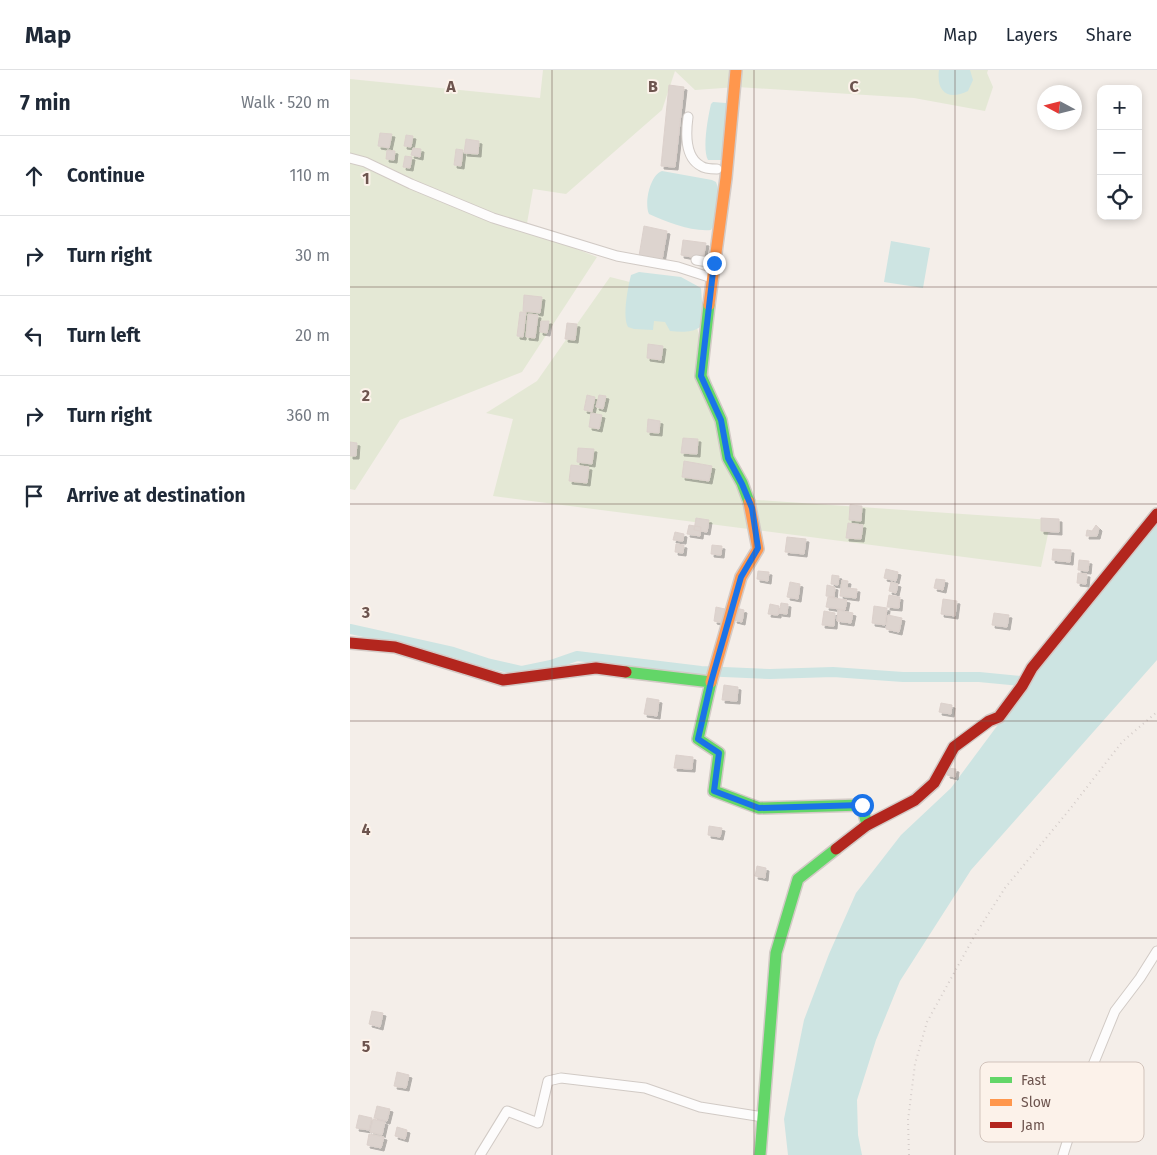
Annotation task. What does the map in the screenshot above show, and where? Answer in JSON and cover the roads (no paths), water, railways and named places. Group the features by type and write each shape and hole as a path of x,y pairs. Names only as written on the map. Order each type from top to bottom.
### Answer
{"street":[{"path":"736,70 726,178 701,376 721,420 728,458 752,508 758,548 741,577 712,680 698,739 719,753 714,791 759,808 862,805 867,825"},
{"path":"688,117 686,135 691,156 701,167 717,169"},
{"path":"350,158 365,162 411,184 493,218 617,256 678,267 712,278"},
{"path":"696,260 714,263"},
{"path":"760,1155 776,954 798,879 867,825 915,800 934,783 954,747 989,721 999,717 1022,686 1032,668 1157,514"},
{"path":"350,643 395,647 503,680 596,668 712,680"},
{"path":"1094,1062 1115,1011 1140,978 1157,951"},
{"path":"480,1155 507,1111 538,1123 548,1081 561,1078 645,1088 700,1107 763,1117"},
{"path":"1063,1155 1067,1142"}],"water":[{"path":"939,70 970,70 973,80 968,91 949,95 939,84"},
{"path":"713,102 726,103 728,105 723,158 721,160 708,160 706,155 707,125"},
{"path":"662,171 716,182 719,193 719,206 716,220 711,230 688,228 649,214 647,203 651,183"},
{"path":"891,241 930,248 923,288 884,282"},
{"path":"639,272 681,277 701,288 703,315 700,327 690,331 670,331 665,322 654,321 653,330 628,327 626,309 628,287 631,275"},
{"path":"1157,520 1157,660 971,870 900,981 876,1040 857,1100 858,1135 862,1155 788,1155 784,1119 804,1020 829,954 856,893 901,835 951,788 1103,583"}],"waterway":[{"path":"350,629 453,652 487,663 522,671 551,665 577,656 701,671 770,674 833,672 903,677 979,677 1031,682"}]}
